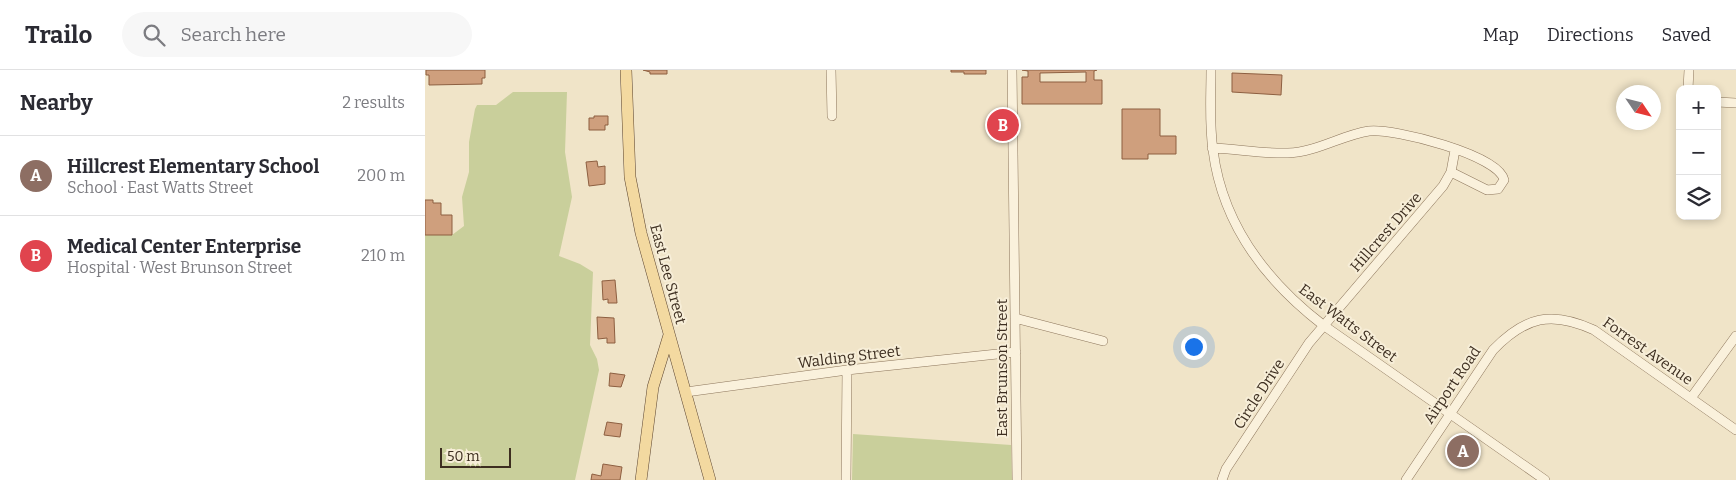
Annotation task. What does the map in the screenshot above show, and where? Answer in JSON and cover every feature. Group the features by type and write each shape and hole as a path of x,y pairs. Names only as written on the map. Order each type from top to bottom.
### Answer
{"main road":[{"name":"East Lee Street","path":"627,70 630,177 641,233 710,480"},
{"path":"641,480 653,387 669,335"}],"street":[{"path":"831,70 832,116"},
{"name":"East Brunson Street","path":"1012,70 1017,480"},
{"name":"East Watts Street","path":"1211,70 1213,148 1221,188 1228,210 1243,237 1278,286 1323,325 1545,480"},
{"path":"1688,85 1689,70"},
{"path":"1721,102 1736,103"},
{"path":"1213,148 1290,153 1313,149 1356,134 1372,131 1405,135 1455,150 1499,170 1504,180 1498,189 1487,190 1451,172"},
{"name":"Hillcrest Drive","path":"1323,325 1432,200 1451,172 1455,150"},
{"name":"Forrest Avenue","path":"1535,320 1550,317 1573,320 1594,330 1736,430"},
{"path":"1015,318 1103,341"},
{"name":"Airport Road","path":"1406,480 1449,413 1493,350 1509,333 1535,320"},
{"name":"Circle Drive","path":"1222,480 1226,469 1293,366 1323,325"},
{"path":"1691,398 1736,336"},
{"name":"Walding Street","path":"686,392 847,370 1016,352"},
{"path":"846,480 847,370"}],"green space":[{"path":"513,92 567,92 565,152 572,197 559,256 580,264 593,272 590,345 597,359 599,370 575,480 425,480 425,235 452,235 464,226 462,197 469,172 469,142 475,109 477,105 496,105"},
{"path":"853,434 1011,445 1012,480 852,480"}],"building":[{"path":"426,70 485,70 485,78 482,78 482,84 429,85 429,75 426,75"},
{"path":"643,70 667,70 667,74 650,74 650,72"},
{"path":"951,70 986,70 986,74 964,74 964,72 951,72"},
{"path":"1022,70 1097,70 1094,71 1094,80 1102,80 1102,104 1022,104 1022,77 1028,77 1028,71","holes":["1086,72 1086,82 1040,82 1040,73"]},
{"path":"1232,73 1282,75 1281,95 1232,92"},
{"path":"1122,109 1160,109 1160,136 1176,136 1176,154 1148,154 1148,159 1122,159"},
{"path":"594,116 608,116 608,125 605,125 605,130 589,130 589,118 594,118"},
{"path":"597,161 598,167 605,166 605,184 589,186 586,162"},
{"path":"425,200 441,203 441,215 452,215 452,235 425,235"},
{"path":"615,280 617,303 608,303 608,299 603,300 602,281"},
{"path":"597,317 614,318 615,343 607,343 607,338 598,339"},
{"path":"610,373 625,375 621,387 609,386"},
{"path":"607,422 622,424 620,437 604,435"},
{"path":"603,464 622,467 620,480 591,480 592,474 601,476"}],"place":[{"name":"Medical Center Enterprise","path":"1003,125"},
{"name":"Hillcrest Elementary School","path":"1463,451"}]}
